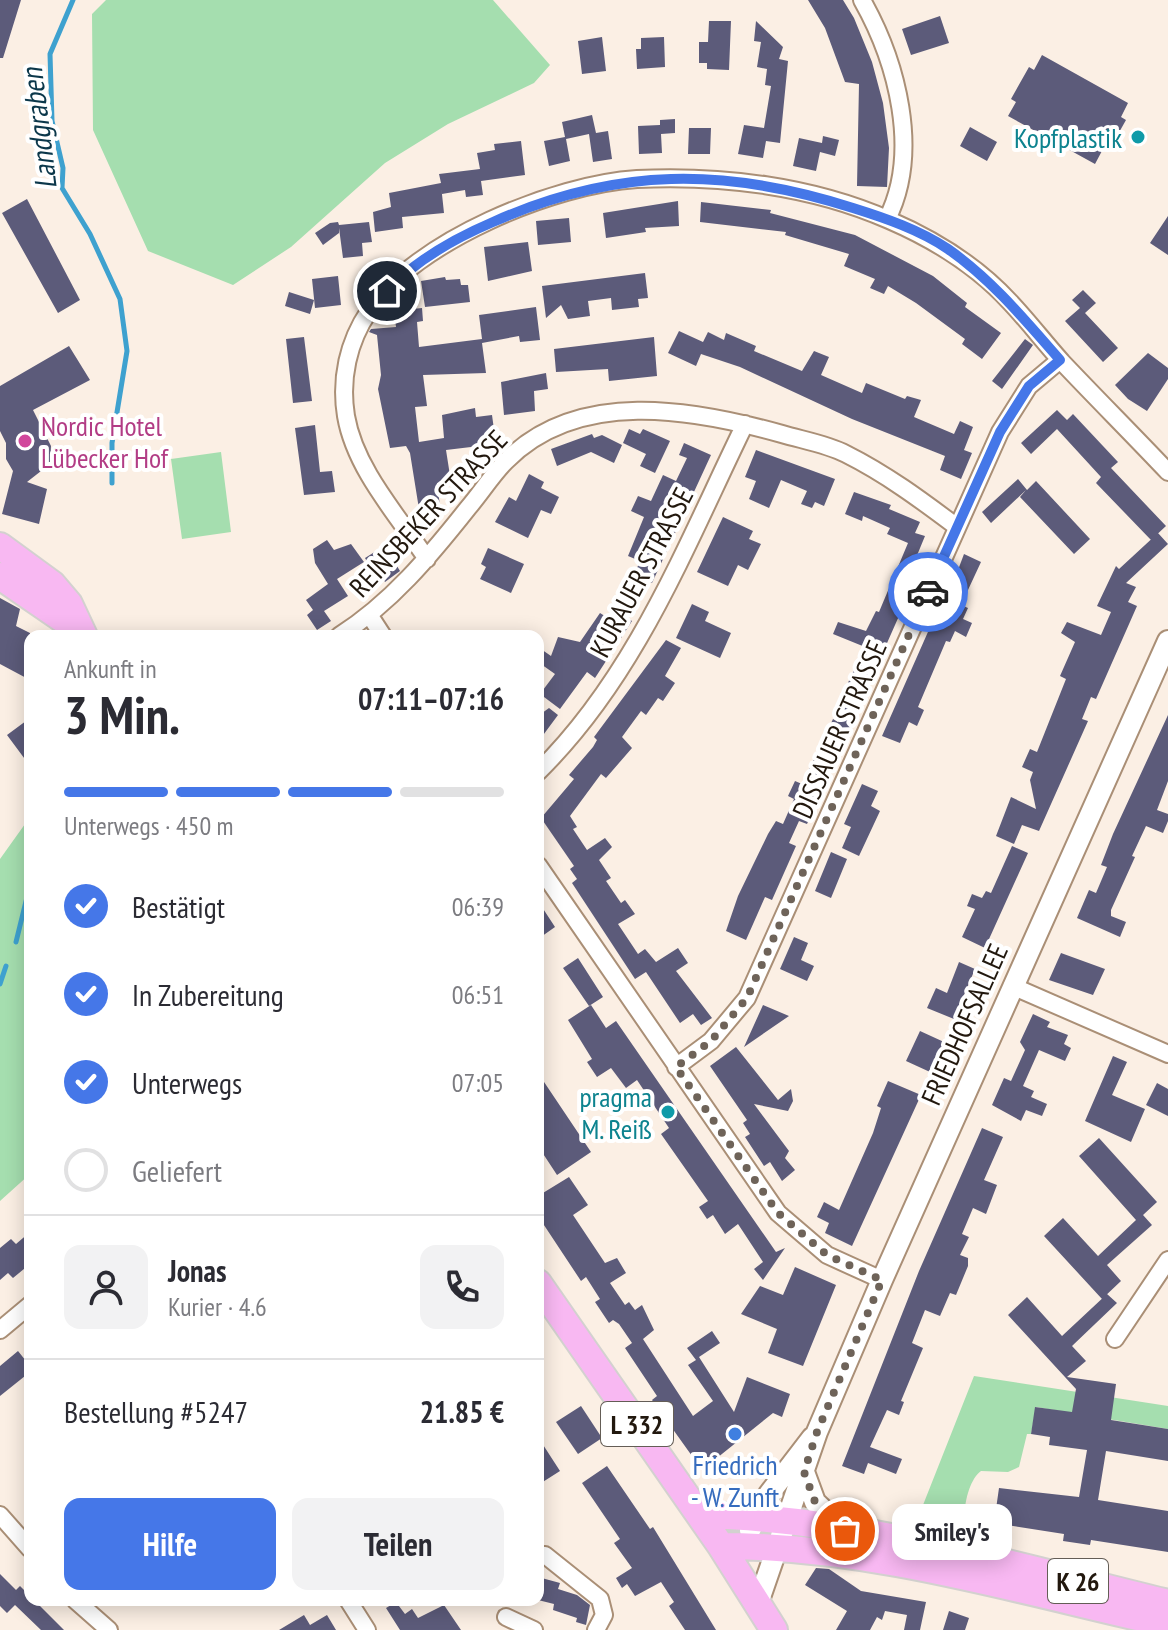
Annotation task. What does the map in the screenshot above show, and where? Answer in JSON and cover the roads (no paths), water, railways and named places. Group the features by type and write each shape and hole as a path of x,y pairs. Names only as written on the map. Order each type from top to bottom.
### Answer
{"main road":[{"path":"0,546 52,584 69,604 81,630"},
{"path":"0,576 78,630"},
{"name":"L 332","path":"544,1292 700,1515 733,1546 743,1580 774,1630"},
{"name":"K 26","path":"700,1515 784,1522 941,1549 1168,1603"},
{"name":"K 26","path":"733,1546 882,1558 1168,1624"}],"street":[{"path":"862,0 883,43 899,105 903,144 896,202 887,219"},
{"path":"427,559 367,471 346,417 347,361 369,309 404,273 455,239 525,207 586,187 633,179 683,178 773,187 887,219 947,248 1008,299 1060,360 1168,472"},
{"name":"DISSAUER STRASSE","path":"676,1067 711,1041 747,998 1000,432 1029,386 1060,360"},
{"name":"REINSBEKER STRASSE","path":"348,630 370,616 427,559 505,461 531,440 563,423 592,414 622,411 682,413 745,424 843,452 896,482 957,527"},
{"name":"KURAUER STRASSE","path":"544,765 597,703 641,640 745,424"},
{"path":"370,616 379,630"},
{"name":"FRIEDHOFSALLEE","path":"758,1603 817,1432 1012,986 1168,641"},
{"path":"544,874 778,1213 827,1255 882,1280"},
{"path":"1012,986 1168,1054"},
{"path":"1115,1339 1168,1260"},
{"path":"0,1330 24,1310"},
{"name":"FRIEDHOFSALLEE","path":"733,1546 792,1461 817,1432"},
{"path":"804,1472 815,1502 845,1531"},
{"path":"0,1515 24,1542"},
{"path":"754,1518 764,1539 775,1547"},
{"path":"545,1555 600,1599 604,1615 596,1630"},
{"path":"82,1606 109,1630"},
{"path":"352,1606 368,1629"},
{"path":"506,1617 534,1630"}],"waterway":[{"name":"Landgraben","path":"73,0 50,54 52,121 63,168 62,188 90,234 120,299 127,351 112,443 112,483"},
{"name":"Landgraben","path":"16,942 24,909"},
{"name":"Landgraben","path":"0,984 6,966"}],"place":[{"name":"Kopfplastik","path":"1138,137"},
{"name":"Nordic Hotel Lübecker Hof","path":"25,441"},
{"name":"pragma M. Reiß","path":"668,1112"},
{"name":"Friedrich - W. Zunft","path":"735,1434"},
{"name":"Smiley's","path":"845,1531"}]}
